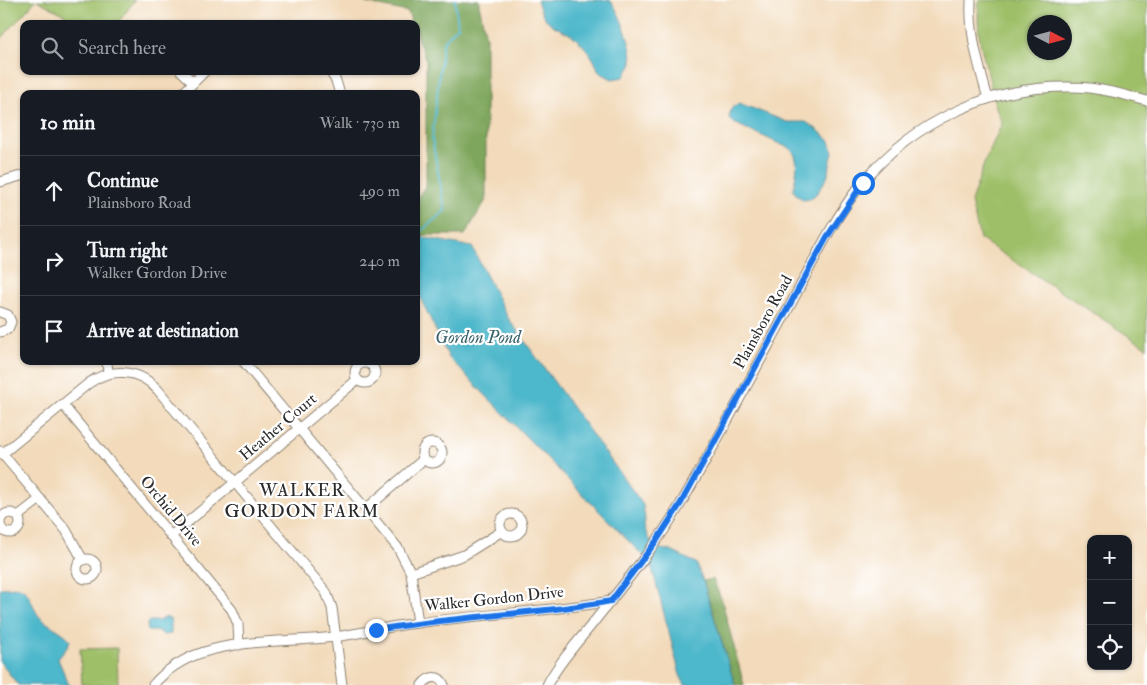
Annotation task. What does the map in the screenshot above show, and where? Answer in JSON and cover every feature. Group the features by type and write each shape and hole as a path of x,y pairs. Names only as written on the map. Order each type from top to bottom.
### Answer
{"street":[{"path":"972,0 971,23 974,46 988,99"},
{"path":"185,75 193,82"},
{"path":"186,90 201,75"},
{"path":"332,75 339,90"},
{"name":"Plainsboro Road","path":"547,685 562,662 657,540 697,475 827,237 858,188 884,160 914,135 946,115 988,99 1022,90 1071,87 1098,89 1147,102"},
{"path":"0,182 20,176"},
{"path":"0,312 8,315 11,322 8,330 0,332"},
{"path":"107,365 108,374"},
{"path":"246,365 398,548 411,573 418,623"},
{"path":"83,560 66,530 1,452 92,381 108,374 129,373 141,377 152,384 325,590 331,604 342,685"},
{"name":"Heather Court","path":"171,536 358,380"},
{"name":"Orchid Drive","path":"63,405 232,610 238,624 239,645"},
{"path":"366,509 424,459"},
{"path":"18,516 40,499"},
{"path":"411,573 468,553 502,531"},
{"name":"Walker Gordon Drive","path":"153,685 188,659 205,652 239,645 336,637 418,623 611,601"},
{"path":"422,685 429,678 435,677 440,679 444,685"}],"green space":[{"path":"0,0 36,0 0,40"},
{"path":"37,0 135,0 120,20 74,20"},
{"path":"366,0 479,0 486,37 486,200 465,235 420,235 420,194 426,185 426,61 420,45 420,20 411,20 408,12 366,3"},
{"path":"979,0 1147,0 1147,348 980,239 971,202 985,161 1002,123 996,107 979,31"},
{"path":"713,579 722,601 744,685 735,685 703,581"},
{"path":"117,648 118,684 82,685 80,649"}],"water":[{"path":"537,0 610,0 622,21 632,56 631,66 624,77 612,79 599,72 588,51 580,42 551,24 545,18"},
{"path":"739,103 787,122 806,122 830,141 833,152 827,178 817,193 810,199 803,200 793,191 797,164 791,149 729,119 731,108"},
{"name":"Gordon Pond","path":"420,237 472,247 508,318 643,505 644,527 649,539 660,549 669,550 696,563 735,685 685,685 680,675 651,564 449,358 420,297"},
{"path":"19,587 28,594 38,615 70,640 68,646 58,659 69,685 18,685 0,662 0,588"},
{"path":"166,617 171,620 171,634 163,635 160,631 148,631 147,624 149,621 158,621"}],"waterway":[{"path":"420,232 445,211 432,139 443,42 458,26 455,0"}],"district":[{"name":"WALKER GORDON FARM","path":"302,500"}],"route":[{"path":"376,630 418,623 611,601 657,540 681,503 827,237 846,205 863,183"}]}
